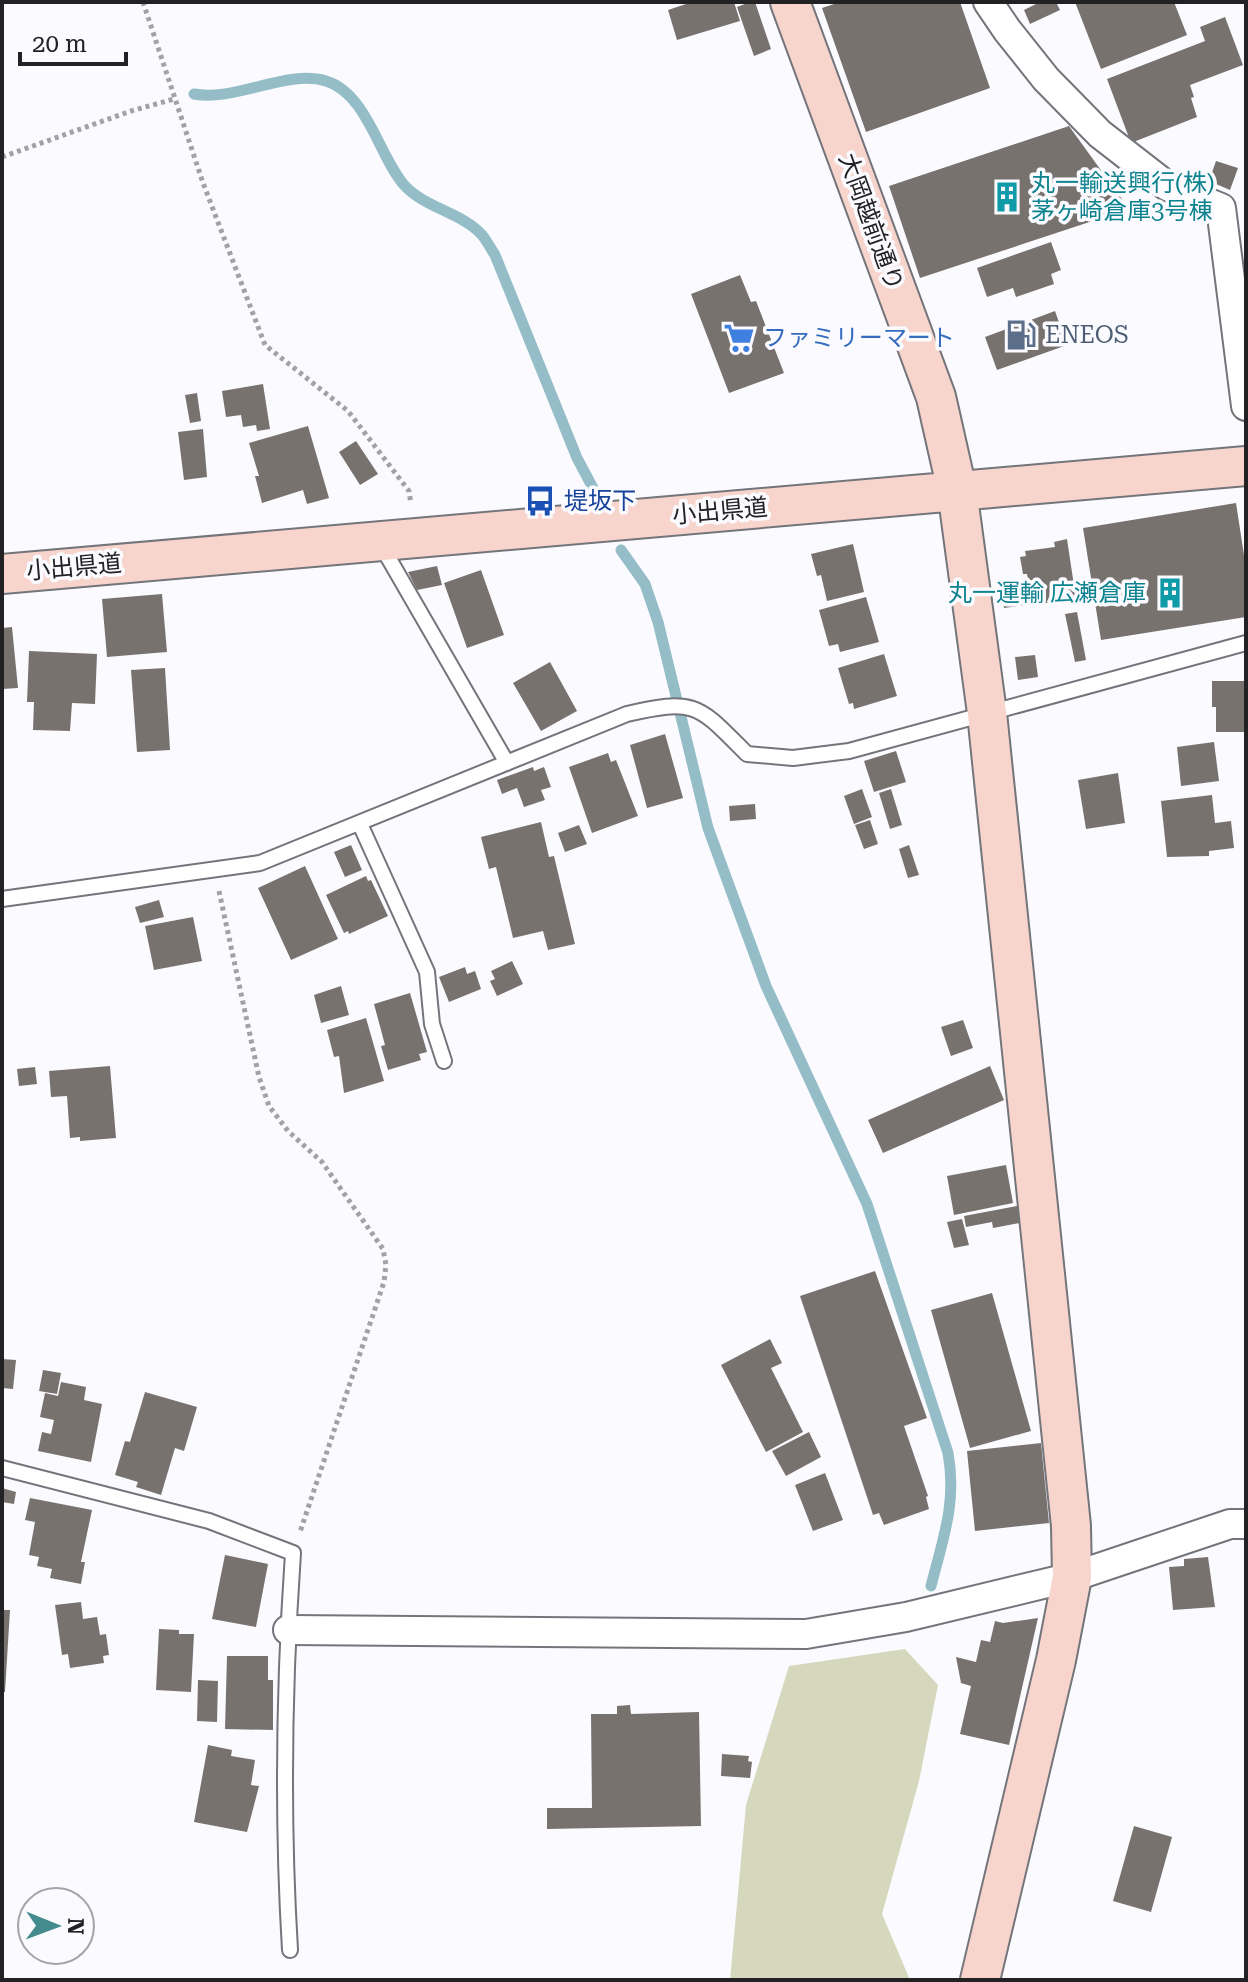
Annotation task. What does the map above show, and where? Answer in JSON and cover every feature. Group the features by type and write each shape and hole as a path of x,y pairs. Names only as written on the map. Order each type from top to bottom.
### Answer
{"street":[{"name":"大岡越前通り","path":"790,2 936,397 957,490 987,713 1071,1526 1072,1577 1056,1660 980,1980"},
{"path":"988,2 1046,79 1100,134 1167,186 1234,207 1246,406"},
{"name":"小出県道","path":"2,574 1246,466"},
{"path":"288,1630 806,1634 906,1617 1072,1577 1230,1524 1246,1524"}],"lane":[{"path":"378,540 507,763"},
{"path":"2,899 260,863 627,714 661,706 686,705 697,709 747,754 793,758 849,751 1246,643"},
{"path":"360,824 427,972 432,1024 444,1061"},
{"path":"2,1468 209,1521 293,1553 288,1630 284,1862 290,1950"}],"path":[{"path":"143,2 173,96 265,345 348,411 409,491 415,536"},
{"path":"2,157 173,96"},
{"path":"214,870 259,1077 269,1106 288,1131 322,1162 383,1249 386,1265 384,1282 293,1553"}],"green space":[{"path":"905,1649 938,1685 919,1781 882,1914 910,1980 730,1980 746,1805 789,1666"}],"building":[{"path":"685,2 734,2 740,21 677,40 668,10"},
{"path":"755,2 771,49 754,56 737,7"},
{"path":"840,2 960,2 990,88 866,132 822,8"},
{"path":"1040,2 1056,2 1060,10 1030,24 1024,10"},
{"path":"1075,2 1174,2 1187,35 1101,69"},
{"path":"1225,17 1243,65 1190,85 1197,117 1131,143 1107,79 1205,41 1200,27"},
{"name":"丸一輸送興行(株) 茅ヶ崎倉庫3号棟","path":"1069,126 1129,209 920,278 889,186"},
{"path":"1216,161 1238,168 1230,190 1209,181"},
{"path":"1051,242 1061,270 1051,274 1054,284 1016,297 1013,288 987,297 977,268"},
{"name":"ファミリーマート","path":"740,275 751,302 756,301 784,373 729,393 691,294"},
{"path":"1055,311 1067,345 997,370 985,337"},
{"path":"263,384 270,429 257,431 256,425 243,427 241,415 226,417 222,391"},
{"path":"197,393 201,421 190,423 185,395"},
{"path":"308,426 329,498 307,504 303,490 262,503 255,476 259,476 249,443"},
{"path":"203,429 207,477 184,480 178,432"},
{"path":"356,441 378,474 360,485 339,452"},
{"name":"丸一運輸 広瀬倉庫","path":"1236,503 1246,568 1246,617 1101,640 1083,528"},
{"path":"1067,539 1076,599 1026,606 1023,587 1029,586 1020,557 1026,556 1025,551 1055,547 1054,542"},
{"path":"853,544 864,592 827,601 821,575 817,576 811,554"},
{"path":"437,566 442,585 417,590 408,572"},
{"path":"481,570 504,635 467,648 444,583"},
{"path":"1021,584 1024,605 1004,608 1001,587"},
{"path":"162,594 167,652 107,657 102,599"},
{"path":"866,597 879,642 840,652 838,644 829,646 819,610"},
{"path":"1077,612 1086,660 1075,662 1065,614"},
{"path":"12,627 18,688 2,689 2,628"},
{"path":"29,651 97,654 95,704 72,703 70,731 33,730 34,702 27,702"},
{"path":"884,654 897,696 854,709 853,703 849,704 838,668"},
{"path":"1035,655 1038,677 1018,680 1015,657"},
{"path":"550,662 577,711 541,731 513,683"},
{"path":"165,668 170,750 137,752 131,670"},
{"path":"1212,681 1244,681 1244,732 1216,732"},
{"path":"665,734 683,798 647,808 630,745"},
{"path":"1214,742 1219,781 1181,786 1177,747"},
{"path":"896,751 906,782 874,792 864,761"},
{"path":"608,753 611,762 616,760 638,816 592,833 569,767"},
{"path":"533,767 534,771 544,767 551,787 541,790 545,800 524,807 517,788 502,794 497,780"},
{"path":"1118,773 1125,823 1086,829 1078,780"},
{"path":"862,789 872,817 854,824 844,796"},
{"path":"891,789 902,825 890,829 879,793"},
{"path":"1212,795 1215,823 1231,821 1234,848 1209,851 1209,856 1167,857 1161,801"},
{"path":"755,804 756,819 730,821 729,806"},
{"path":"870,820 878,844 864,849 855,825"},
{"path":"541,822 549,857 554,856 575,944 548,950 543,931 513,938 496,867 489,869 481,837"},
{"path":"579,825 587,844 565,852 558,833"},
{"path":"351,845 362,870 345,877 334,852"},
{"path":"909,845 919,875 908,878 899,849"},
{"path":"305,866 338,939 291,960 258,888"},
{"path":"366,876 368,881 371,880 388,916 349,934 348,931 344,933 326,895"},
{"path":"159,900 164,917 140,923 135,907"},
{"path":"193,917 202,961 154,970 145,926"},
{"path":"512,961 523,984 497,996 490,981 495,979 491,971"},
{"path":"465,967 467,974 475,971 481,989 449,1002 439,977"},
{"path":"341,986 349,1015 321,1023 314,995"},
{"path":"410,993 427,1052 419,1054 421,1060 388,1070 374,1004"},
{"path":"366,1018 384,1081 344,1093 339,1056 334,1057 327,1030"},
{"path":"963,1020 973,1048 951,1056 941,1027"},
{"path":"110,1066 116,1138 80,1141 80,1137 70,1138 67,1096 51,1097 49,1071"},
{"path":"990,1066 1004,1100 883,1153 868,1120"},
{"path":"35,1067 37,1084 19,1086 17,1069"},
{"path":"1006,1165 1013,1203 954,1215 947,1176"},
{"path":"1017,1206 1020,1223 993,1228 992,1222 966,1227 964,1216"},
{"path":"962,1219 969,1245 954,1248 947,1222"},
{"path":"875,1271 927,1418 904,1426 928,1496 929,1509 884,1525 879,1513 873,1515 800,1296"},
{"path":"992,1293 1031,1431 970,1448 931,1310"},
{"path":"770,1339 782,1363 771,1368 803,1432 766,1452 721,1365"},
{"path":"2,1359 16,1360 13,1389 2,1388"},
{"path":"43,1370 61,1373 57,1394 39,1391"},
{"path":"61,1382 86,1387 84,1400 102,1404 91,1462 38,1451 42,1432 51,1434 54,1420 40,1417 45,1393 58,1396"},
{"path":"145,1392 197,1407 184,1451 175,1448 161,1495 136,1487 138,1482 115,1475 125,1441 130,1442"},
{"path":"809,1432 821,1457 786,1476 772,1451"},
{"path":"1041,1443 1049,1523 975,1531 967,1451"},
{"path":"825,1473 843,1520 813,1531 795,1485"},
{"path":"2,1488 16,1492 14,1504 2,1502"},
{"path":"30,1498 92,1510 81,1562 85,1562 81,1584 50,1578 52,1569 37,1566 39,1557 29,1555 35,1522 25,1520"},
{"path":"225,1555 268,1564 256,1627 212,1619"},
{"path":"1208,1557 1215,1607 1173,1610 1169,1567 1184,1566 1184,1559"},
{"path":"81,1602 83,1619 97,1617 100,1635 106,1634 109,1655 103,1656 104,1663 70,1668 68,1654 62,1655 55,1605"},
{"path":"2,1610 10,1610 5,1692 2,1692"},
{"path":"1038,1618 1009,1745 960,1734 971,1686 961,1683 956,1657 976,1662 981,1640 990,1642 995,1621 1003,1623"},
{"path":"159,1629 194,1634 191,1692 156,1690"},
{"path":"227,1656 268,1656 268,1680 273,1680 273,1730 225,1729"},
{"path":"198,1680 218,1681 217,1722 197,1721"},
{"path":"630,1705 631,1714 699,1712 701,1826 547,1829 547,1808 592,1808 591,1714 617,1714 617,1706"},
{"path":"208,1745 232,1750 231,1756 255,1760 251,1785 259,1786 247,1832 194,1822"},
{"path":"722,1754 749,1756 748,1761 752,1762 750,1778 721,1776"},
{"path":"1134,1826 1172,1837 1151,1912 1113,1901"}],"waterway":[{"path":"194,94 226,94 311,78 340,88 352,99 405,186 423,200 474,227 487,242 577,458 593,488"},
{"path":"621,550 645,584 658,622 708,828 766,986 867,1204 948,1453 950,1504 931,1586"}],"place":[{"name":"丸一輸送興行(株) 茅ヶ崎倉庫3号棟","path":"1007,197"},
{"name":"ENEOS","path":"1021,335"},
{"name":"ファミリーマート","path":"739,338"},
{"name":"堤坂下","path":"540,501"},
{"name":"丸一運輸 広瀬倉庫","path":"1170,593"}]}
